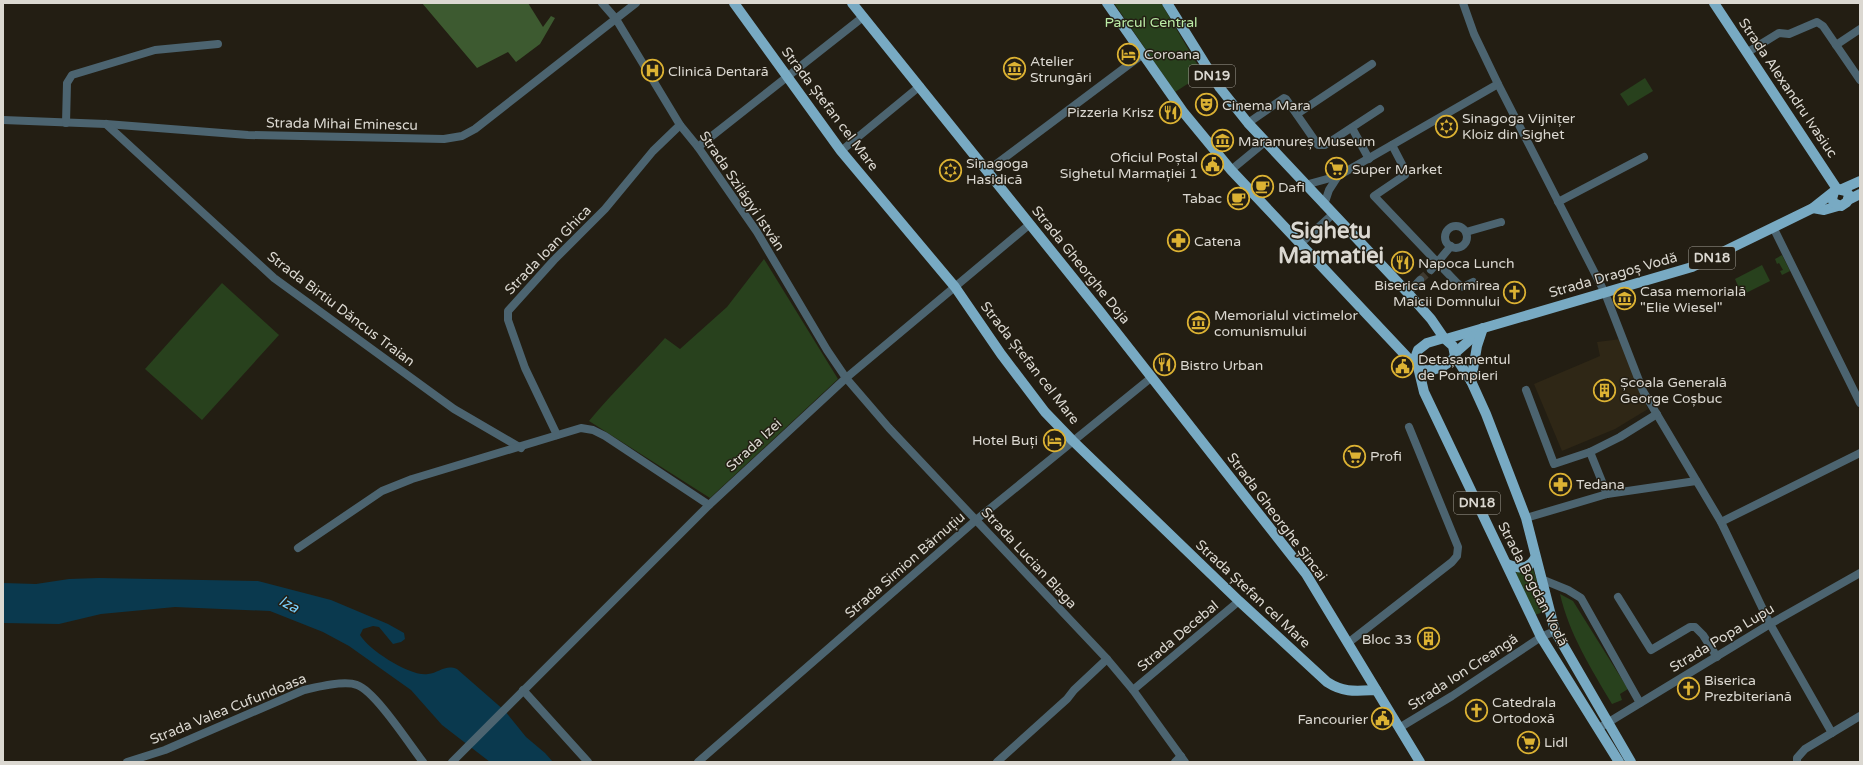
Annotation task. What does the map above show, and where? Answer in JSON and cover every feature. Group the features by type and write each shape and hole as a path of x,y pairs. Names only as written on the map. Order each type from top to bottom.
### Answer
{"main road":[{"name":"Strada Ștefan cel Mare","path":"734,3 841,151 955,287 1045,412 1073,441 1239,601 1327,682 1338,689 1348,691 1376,690"},
{"name":"Strada Gheorghe Doja","path":"852,3 1152,377"},
{"name":"DN19","path":"1107,3 1184,113 1231,170 1408,358 1416,364"},
{"name":"DN19","path":"1167,3 1220,88 1248,123 1408,293 1431,319 1445,339"},
{"name":"Strada Alexandru Ivasiuc","path":"1714,3 1748,52 1838,190"},
{"name":"Strada Dragoș Vodă","path":"1445,339 1692,267 1813,208 1838,190 1860,181"},
{"path":"1848,200 1848,193 1838,190 1832,199 1838,206 1846,204 1848,200 1860,194"},
{"name":"Strada Dragoș Vodă","path":"1813,208 1824,210 1838,206"},
{"name":"Strada Dragoș Vodă","path":"1455,355 1483,328"},
{"path":"1471,381 1474,358 1483,328"},
{"path":"1445,339 1453,346 1455,355 1447,363 1429,371 1416,364 1416,352 1421,347 1434,341 1445,339"},
{"name":"DN18","path":"1455,355 1471,381 1526,518"},
{"name":"Strada Bogdan Vodă","path":"1416,364 1424,392 1541,637 1619,762"},
{"name":"Strada Gheorghe Șincai","path":"1152,377 1306,574 1420,762"},
{"name":"Strada Bogdan Vodă","path":"1526,518 1535,558 1555,631 1631,762"},
{"path":"1507,564 1517,568 1526,567 1532,563 1535,558"}],"street":[{"name":"Strada Szilágyi István","path":"602,3 616,19 680,125 698,147 757,232 827,350 846,378"},
{"name":"Strada Mihai Eminescu","path":"3,120 106,124 248,134 444,139 462,136 475,129 636,3"},
{"path":"1463,3 1474,34 1498,84 1605,293 1643,391 1721,522 1770,624 1832,733"},
{"path":"698,147 863,17"},
{"path":"1748,52 1779,33 1789,34 1817,22 1823,26 1860,80"},
{"path":"1836,45 1860,29"},
{"path":"66,123 67,83 72,75 155,50 218,44"},
{"path":"987,171 1143,54"},
{"path":"1297,114 1372,64"},
{"path":"1305,185 1338,176 1498,84"},
{"path":"841,151 920,86"},
{"path":"1248,123 1284,98 1318,145 1325,146 1380,109"},
{"name":"Strada Birtiu Dăncus Traian","path":"106,124 274,278 454,409 521,448"},
{"name":"Strada Ioan Ghica","path":"557,435 525,368 508,320 508,311 554,260 605,209 653,151 680,125"},
{"path":"1352,128 1369,159"},
{"path":"1231,170 1265,142"},
{"path":"1392,146 1404,168 1405,175 1374,196 1457,283 1463,286 1473,282"},
{"path":"1558,202 1644,157"},
{"path":"1324,205 1329,190 1338,176"},
{"path":"1300,244 1333,214"},
{"path":"1466,232 1501,222"},
{"name":"Strada Izei","path":"452,762 709,505 846,378 1030,224"},
{"path":"1455,226 1464,228 1466,232 1466,241 1464,245 1460,247 1451,246 1446,239 1448,230 1455,226"},
{"path":"1773,227 1860,403"},
{"path":"1431,270 1451,246"},
{"path":"1408,293 1420,280"},
{"name":"Strada Simion Bărnuțiu","path":"698,762 976,520 1152,377"},
{"name":"Strada Lucian Blaga","path":"846,378 890,428 1107,659 1133,690 1181,760"},
{"path":"1526,390 1554,464 1590,452 1620,437 1657,414"},
{"path":"1348,643 1452,562 1457,556 1458,547 1408,427"},
{"path":"298,548 382,491 412,479 521,448 581,428 593,430 632,453 709,505"},
{"path":"1590,452 1607,494"},
{"path":"1721,522 1860,453"},
{"path":"1526,518 1607,494 1696,481"},
{"name":"Strada Popa Lupu","path":"1599,728 1770,624 1860,573"},
{"path":"1541,579 1568,590 1581,598 1640,703"},
{"path":"1618,597 1651,650 1690,626 1699,629 1717,656"},
{"name":"Strada Decebal","path":"1133,690 1239,601"},
{"name":"Strada Ion Creangă","path":"1399,728 1452,696 1541,637 1555,631"},
{"path":"997,762 1067,699 1074,690 1107,659"},
{"name":"Strada Valea Cufundoasa","path":"127,762 166,750 304,690 341,684 356,684 370,694 423,762"},
{"path":"523,690 588,762"},
{"path":"1797,762 1797,758 1805,749 1860,716"}],"shaded area":[{"path":"1621,339 1634,377 1648,409 1615,429 1562,451 1534,384 1600,356 1597,342"}],"green space":[{"path":"422,3 528,3 543,27 551,16 555,18 540,44 516,62 508,52 477,68"},
{"name":"Parcul Central","path":"1114,3 1161,3 1203,74 1175,92"},
{"path":"1645,78 1653,91 1628,106 1620,94"},
{"path":"1782,255 1790,271 1782,275 1780,271 1783,270 1779,263 1777,264 1775,259"},
{"path":"764,259 838,379 710,498 589,421 665,338 680,349 727,307"},
{"path":"1762,265 1770,281 1742,295 1735,279"},
{"path":"222,283 279,335 202,420 145,369"},
{"path":"1532,566 1546,611 1535,615 1515,573"},
{"path":"1560,594 1573,601 1628,689 1620,694 1622,700 1612,704 1575,637"}],"water":[{"name":"Iza","path":"99,578 258,581 331,600 388,624 404,633 405,639 401,642 393,644 379,627 373,626 363,629 360,635 372,648 401,667 420,674 428,674 445,668 457,669 505,711 526,737 553,762 490,762 442,725 411,690 349,646 323,632 270,611 175,607 101,614 59,624 3,623 3,583 36,584 69,579"}],"tunnel":[{"path":"1420,280 1431,270"}],"place":[{"name":"Coroana","path":"1128,54"},
{"name":"Atelier Strungări","path":"1015,69"},
{"name":"Clinică Dentară","path":"652,71"},
{"name":"Cinema Mara","path":"1207,105"},
{"name":"Pizzeria Krisz","path":"1170,112"},
{"name":"Sinagoga Vijnițer Kloiz din Sighet","path":"1446,126"},
{"name":"Maramureș Museum","path":"1222,141"},
{"name":"Oficiul Poștal Sighetul Marmației 1","path":"1213,165"},
{"name":"Super Market","path":"1336,169"},
{"name":"Sinagoga Hasidică","path":"951,171"},
{"name":"Dafi","path":"1263,187"},
{"name":"Tabac","path":"1238,198"},
{"name":"Catena","path":"1179,241"},
{"name":"Napoca Lunch","path":"1403,263"},
{"name":"Biserica Adormirea Maicii Domnului","path":"1515,293"},
{"name":"Casa memorială \"Elie Wiesel\"","path":"1625,299"},
{"name":"Memorialul victimelor comunismului","path":"1198,323"},
{"name":"Bistro Urban","path":"1164,365"},
{"name":"Detașamentul de Pompieri","path":"1403,367"},
{"name":"Școala Generală George Coșbuc","path":"1604,390"},
{"name":"Hotel Buți","path":"1054,440"},
{"name":"Profi","path":"1354,456"},
{"name":"Tedana","path":"1561,484"},
{"name":"Bloc 33","path":"1428,639"},
{"name":"Biserica Prezbiteriană","path":"1689,688"},
{"name":"Catedrala Ortodoxă","path":"1477,710"},
{"name":"Fancourier","path":"1383,719"},
{"name":"Lidl","path":"1528,742"}],"district":[{"name":"Sighetu Marmatiei","path":"1331,244"}]}
